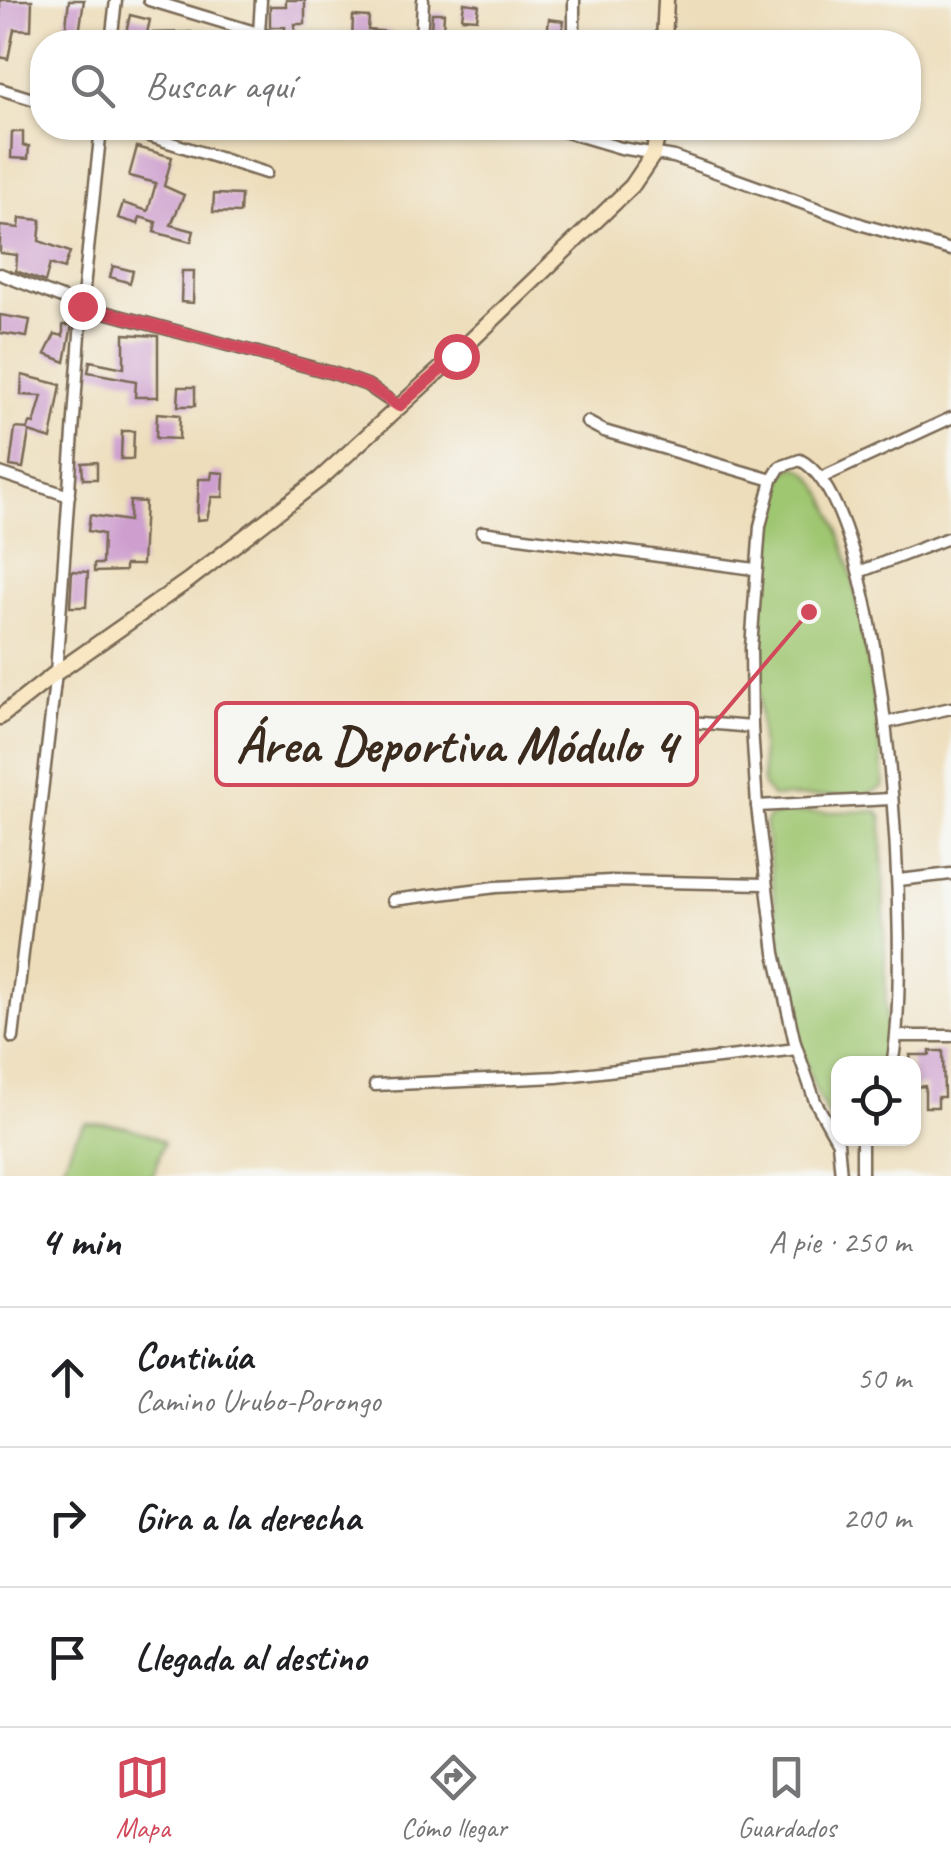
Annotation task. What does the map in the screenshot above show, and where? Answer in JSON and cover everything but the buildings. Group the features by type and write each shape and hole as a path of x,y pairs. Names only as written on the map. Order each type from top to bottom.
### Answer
{"main road":[{"path":"665,30 666,0"},
{"path":"0,718 320,479 632,186 654,156 657,140"}],"street":[{"path":"113,30 116,0"},
{"path":"148,0 246,30"},
{"path":"259,30 262,0"},
{"path":"422,30 423,0"},
{"path":"574,0 574,30"},
{"path":"0,90 30,99"},
{"path":"12,1038 56,674 82,306 101,140"},
{"path":"162,140 266,173"},
{"path":"602,140 674,158 863,225 951,250"},
{"path":"0,274 82,306 336,374 367,385 399,406"},
{"path":"821,478 951,418"},
{"path":"587,422 604,431 772,480"},
{"path":"831,1130 815,1101 797,1050 775,953 756,806 752,727 754,570 760,526 772,480 780,467 800,460 812,466 834,502 860,572 885,723 899,880 898,1036 894,1056"},
{"path":"0,473 69,496"},
{"path":"482,532 754,570"},
{"path":"860,572 951,537"},
{"path":"885,723 951,708"},
{"path":"399,712 598,714 752,727"},
{"path":"756,806 890,799"},
{"path":"899,880 951,874"},
{"path":"393,900 496,887 591,882 765,884"},
{"path":"898,1036 951,1036"},
{"path":"375,1085 557,1077 797,1050"},
{"path":"838,1146 840,1176"},
{"path":"862,1176 864,1146"}],"green space":[{"path":"796,466 816,482 833,514 859,608 884,780 883,787 866,795 773,797 763,786 759,667 762,561 768,515 779,482"},
{"path":"877,811 882,818 887,1052 886,1056 831,1056 831,1119 807,1068 780,940 765,824 768,818 784,813"},
{"path":"85,1123 126,1127 164,1142 153,1176 60,1176 74,1139"}],"place":[{"name":"Área Deportiva Módulo 4","path":"809,612"}],"route":[{"path":"82,306 336,374 367,385 399,406 456,356"}]}
